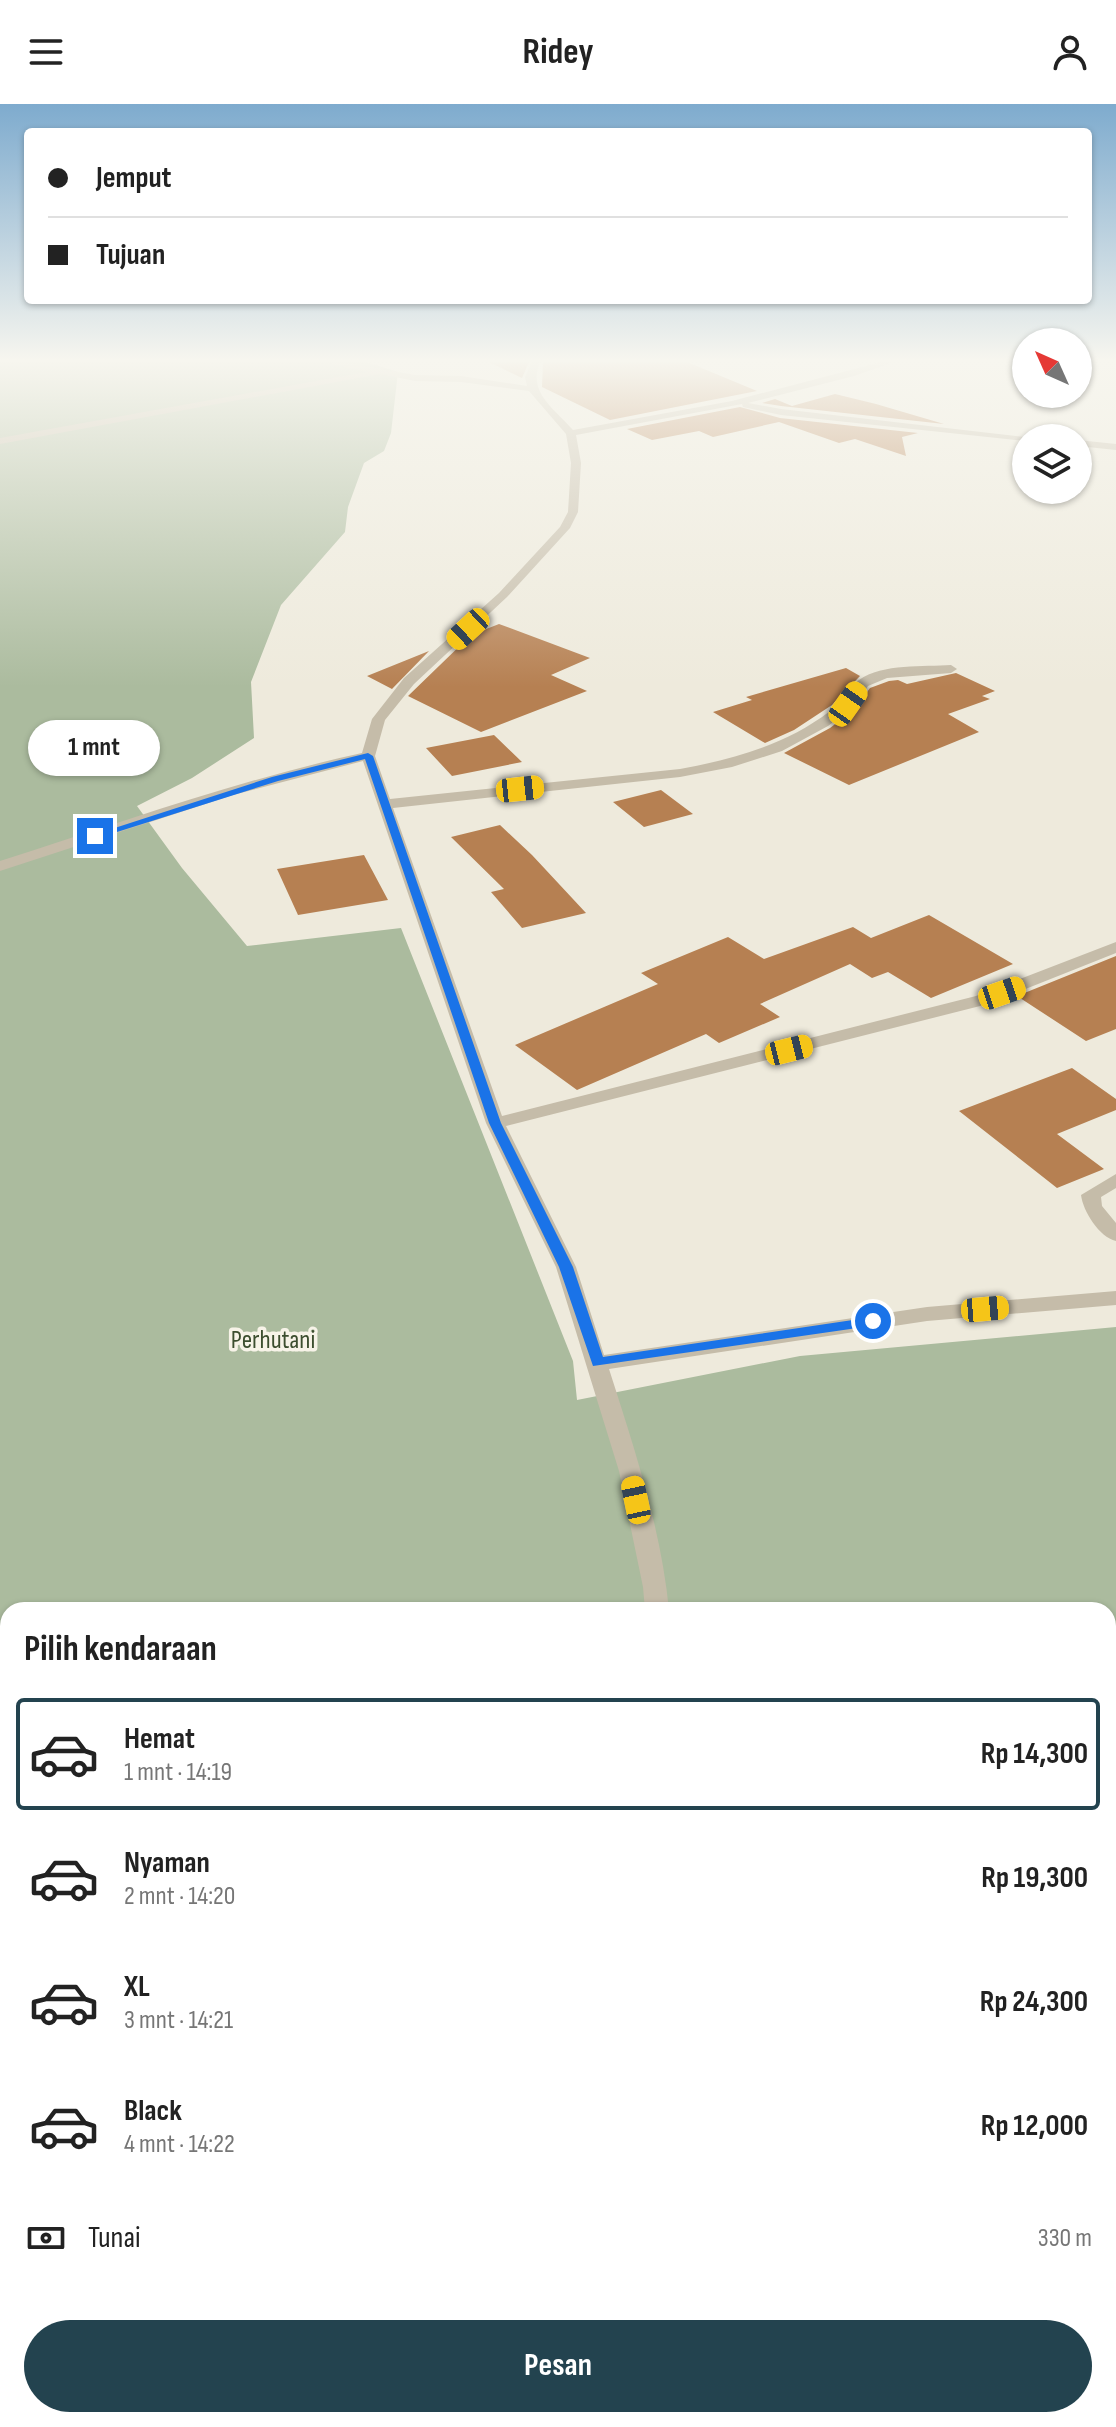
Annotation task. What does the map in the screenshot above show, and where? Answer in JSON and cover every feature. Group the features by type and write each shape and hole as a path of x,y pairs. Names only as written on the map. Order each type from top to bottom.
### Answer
{"street":[{"path":"576,470 575,500 565,528 503,595 409,681 379,719 368,756 495,1123 566,1267 630,1471 656,1602"},
{"path":"386,804 680,773 727,764 777,748 823,723 848,704 863,683 885,674 951,669"},
{"path":"0,866 229,792 321,765 368,756"},
{"path":"495,1123 982,1000 1116,947"},
{"path":"1116,1180 1091,1195 1092,1207 1116,1235"},
{"path":"598,1363 927,1314 1116,1298"}],"green space":[{"name":"Perhutani","path":"0,470 361,470 348,507 345,532 281,605 251,682 254,738 192,778 137,806 182,868 247,946 401,928 573,1361 577,1400 800,1356 1116,1327 1116,1602 0,1602"}],"building":[{"path":"499,624 590,658 551,675 587,691 481,732 408,696 471,635"},
{"path":"429,651 392,689 367,676"},
{"path":"846,668 860,676 832,705 794,730 765,743 713,712 752,700 746,697"},
{"path":"956,673 995,691 982,696 990,699 948,714 979,732 849,785 784,753 830,728 855,709 870,688 889,681 898,680 907,684"},
{"path":"494,735 522,762 452,776 426,748"},
{"path":"661,790 693,814 644,827 613,802"},
{"path":"500,825 586,913 522,928 491,892 504,889 451,837"},
{"path":"364,855 388,900 298,915 277,869"},
{"path":"929,915 1013,964 931,998 888,972 872,978 850,964 760,1004 780,1017 719,1043 706,1034 577,1090 515,1045 658,984 641,973 728,937 764,959 853,927 871,938"},
{"path":"1116,956 1116,1029 1086,1041 1017,996"},
{"path":"1072,1068 1116,1099 1116,1110 1057,1134 1104,1169 1057,1188 959,1111"}],"route":[{"path":"95,836 321,765 368,756 495,1123 566,1267 598,1363 873,1321"}]}
